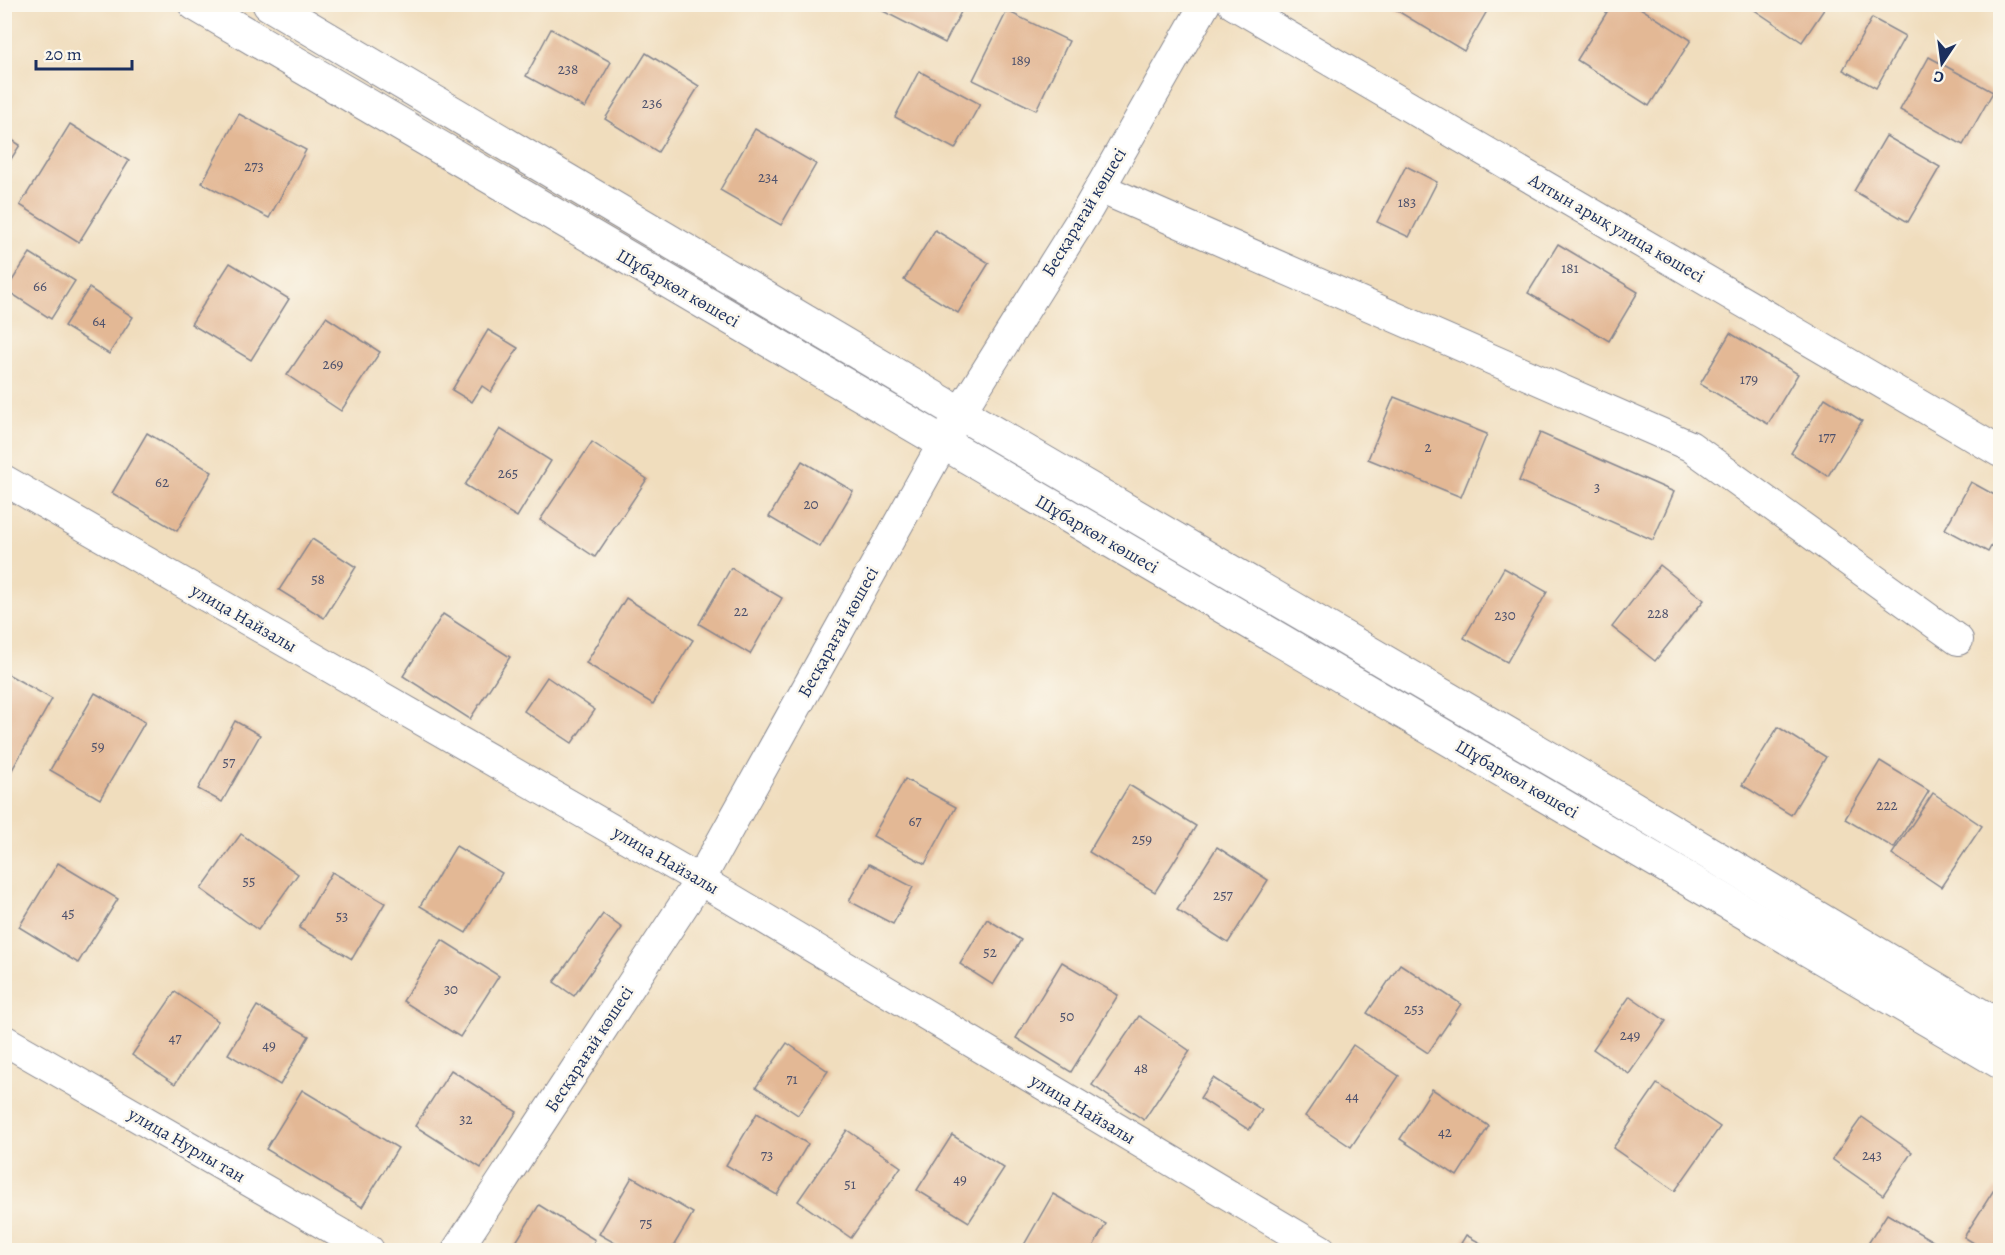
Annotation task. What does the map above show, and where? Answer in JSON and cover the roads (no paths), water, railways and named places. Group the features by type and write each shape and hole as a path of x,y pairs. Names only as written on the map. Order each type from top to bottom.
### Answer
{"street":[{"name":"Шұбаркөл көшесі","path":"195,4 2001,1062"},
{"name":"Шұбаркөл көшесі","path":"269,4 960,413 1585,778 2001,1027"},
{"name":"Бесқарағай көшесі","path":"457,1251 700,880 960,413 1100,188 1205,4"},
{"name":"Алтын арық улица көшесі","path":"1233,4 2001,452"},
{"path":"1100,188 1690,446 1958,640"},
{"name":"улица Найзалы","path":"4,480 700,880 1321,1251"},
{"name":"улица Нурлы тан","path":"4,1040 369,1251"}]}
